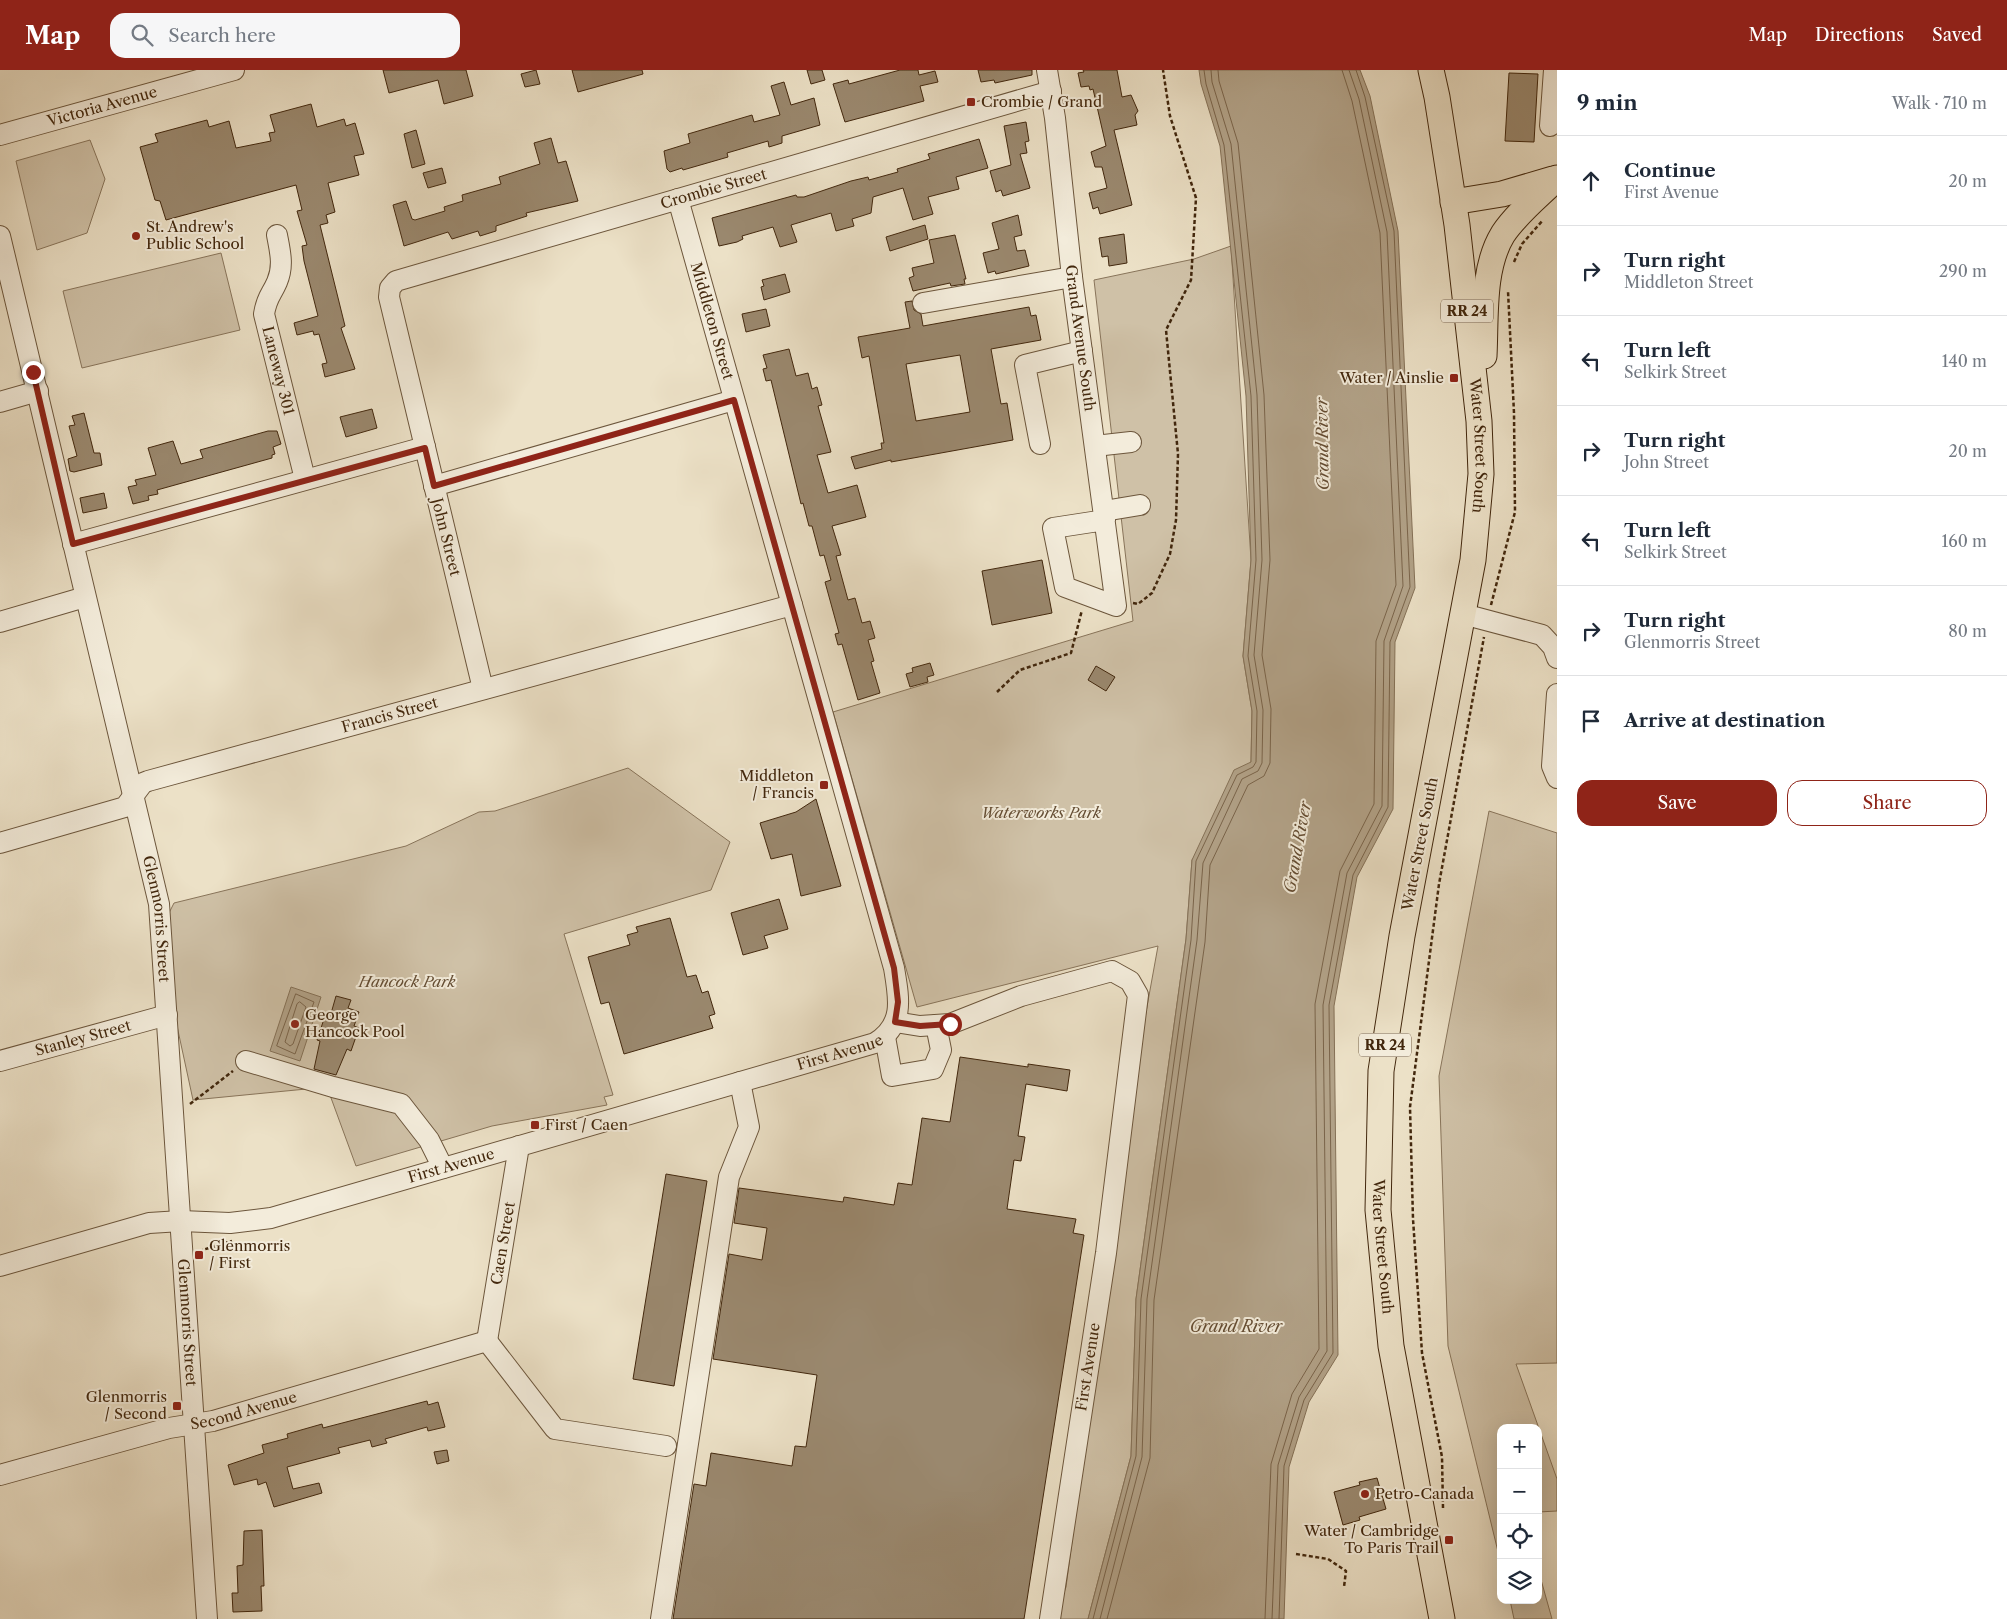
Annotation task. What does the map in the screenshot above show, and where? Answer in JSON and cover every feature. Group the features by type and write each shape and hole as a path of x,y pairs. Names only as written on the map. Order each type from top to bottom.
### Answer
{"main road":[{"name":"Water Street South","path":"1431,70 1438,97 1453,202 1480,421 1481,474 1479,517 1463,614 1402,936 1381,1070 1378,1200 1390,1346 1442,1619"},
{"path":"1453,202 1502,194 1557,178"},
{"path":"1480,421 1492,257 1503,235 1514,220 1557,178"}],"street":[{"name":"Victoria Avenue","path":"0,135 189,76 234,70"},
{"name":"Grand Avenue South","path":"1047,70 1052,92 1072,277 1096,446 1115,603"},
{"path":"1550,126 1554,70"},
{"name":"Crombie Street","path":"389,298 390,288 396,280 1052,92"},
{"name":"Middleton Street","path":"678,199 894,968 898,1002 890,1030 892,1076 933,1070 941,1050 936,1025"},
{"name":"Laneway 301","path":"277,235 282,264 277,282 267,299 264,314 305,479"},
{"name":"Glenmorris Street","path":"0,236 134,795 158,904 207,1619"},
{"path":"923,304 1072,277"},
{"name":"John Street","path":"389,298 483,689"},
{"path":"1040,444 1025,366 1082,350"},
{"path":"0,402 38,391"},
{"path":"434,486 734,400"},
{"path":"1096,446 1131,442"},
{"path":"73,544 305,479 425,448"},
{"path":"1115,603 1085,596 1065,587 1053,528 1140,506"},
{"path":"0,622 86,597"},
{"name":"Francis Street","path":"0,843 125,808 143,783 148,781 792,605"},
{"path":"1463,614 1542,635 1553,647 1557,658"},
{"path":"1557,694 1552,766 1557,778"},
{"name":"First Avenue","path":"0,1266 149,1223 180,1221 230,1223 271,1218 875,1043 890,1030 950,1024 1021,996 1112,971 1130,981 1138,995 1106,1253 1050,1619"},
{"name":"Stanley Street","path":"0,1061 167,1015"},
{"path":"246,1061 333,1088 401,1104 429,1140 443,1168"},
{"path":"661,1619 729,1177 749,1127 740,1082"},
{"name":"Caen Street","path":"487,1341 519,1146"},
{"path":"487,1341 555,1428 666,1446"},
{"name":"Second Avenue","path":"0,1475 169,1428 213,1420 487,1341"}],"path":[{"path":"1115,603 1138,604 1152,593 1170,554 1176,520 1178,454 1166,330 1191,280 1196,198 1170,116 1163,70"},
{"path":"1511,268 1522,244 1534,232"},
{"path":"1443,1513 1442,1457 1422,1353 1413,1219 1410,1107 1440,884 1487,620 1515,512 1514,413 1508,285"},
{"path":"997,692 1020,670 1071,653 1085,596"},
{"path":"184,1108 246,1061"},
{"path":"193,1253 238,1239"},
{"path":"1296,1554 1328,1559 1346,1570 1344,1587"}],"green space":[{"path":"90,140 105,179 87,233 37,250 16,161"},
{"name":"Waterworks Park","path":"1231,246 1251,560 1243,656 1252,711 1251,762 1192,860 1186,939 1136,1299 1131,1456 1088,1619 1054,1619 1066,1587 1129,1106 1158,946 917,1007 833,712 1133,621 1094,280 1194,259"},
{"path":"221,253 240,330 82,368 63,291"},
{"name":"Hancock Park","path":"628,768 730,842 711,890 564,934 613,1095 604,1097 607,1105 492,1126 356,1166 327,1087 193,1100 174,1012 166,919 174,903 406,846 479,812 495,811"},
{"path":"1489,811 1557,833 1557,1363 1516,1364 1537,1424 1497,1424 1497,1548 1448,1346 1439,1076"},
{"path":"1542,1437 1557,1479 1557,1511 1542,1512"},
{"path":"1542,1583 1552,1619 1514,1619 1511,1604 1542,1604"}],"water":[{"name":"Grand River","path":"1199,70 1360,70 1370,96 1398,231 1415,588 1395,642 1393,809 1357,877 1334,1006 1338,1355 1309,1402 1289,1467 1284,1619 1088,1619 1131,1456 1136,1299 1186,939 1192,860 1234,770 1251,762 1252,711 1243,656 1251,560 1246,396 1220,146 1201,84"},
{"name":"George Hancock Pool","path":"291,987 321,997 300,1061 270,1051"}],"building":[{"path":"383,70 466,70 473,96 444,104 438,80 389,93"},
{"path":"536,70 540,84 525,87 521,74"},
{"path":"572,70 642,70 643,74 578,92"},
{"path":"807,70 822,70 825,80 811,84"},
{"path":"900,70 918,70 919,75 935,71 938,82 920,86 924,101 845,122 833,84 848,80 849,84"},
{"path":"978,70 1032,70 1032,75 995,83 994,80 981,82"},
{"path":"1083,70 1117,70 1122,97 1131,95 1138,111 1135,115 1137,125 1114,130 1132,205 1100,214 1098,207 1093,209 1089,193 1107,188 1102,167 1095,167 1091,152 1106,146 1093,89 1090,90 1089,86 1081,87 1078,73 1084,72"},
{"path":"1509,73 1538,74 1534,142 1505,141"},
{"path":"784,82 791,105 814,98 820,125 782,136 782,143 769,147 768,141 727,153 728,157 683,170 682,168 670,172 667,169 664,151 690,143 688,134 752,115 754,122 780,115 771,86"},
{"path":"311,104 317,127 344,119 346,126 355,123 364,154 354,156 359,175 328,183 335,212 326,215 328,223 320,225 345,326 341,328 355,369 325,377 322,364 327,363 319,334 314,335 313,331 297,335 294,323 318,316 304,261 302,246 307,245 297,211 302,210 296,185 166,220 160,201 155,200 140,147 158,142 155,134 207,120 209,127 229,121 236,148 271,141 269,133 275,132 270,115"},
{"path":"1026,122 1029,141 1025,142 1027,153 1020,154 1030,188 1003,196 1001,190 996,192 990,171 1011,165 1004,126"},
{"path":"416,130 425,164 412,168 404,134"},
{"path":"551,138 558,163 566,161 578,201 526,213 527,216 496,226 496,231 480,236 478,231 452,239 448,232 404,246 393,205 406,201 412,219 415,220 445,211 444,207 463,201 462,195 501,184 499,177 540,164 534,143"},
{"path":"979,139 988,168 956,177 959,189 928,197 933,214 913,220 903,188 873,197 871,213 852,219 854,226 836,231 831,213 791,225 797,242 780,247 773,227 742,236 743,239 737,242 719,246 712,218 796,195 797,197 804,197 851,181 868,177 869,180 898,172 897,169 930,159 928,154"},
{"path":"442,168 446,183 428,188 423,173"},
{"path":"1018,215 1022,235 1014,237 1017,251 1025,250 1029,266 996,274 995,271 988,273 983,253 999,249 992,223"},
{"path":"925,225 928,239 890,251 886,237"},
{"path":"1124,234 1127,263 1109,266 1108,256 1102,257 1099,238"},
{"path":"955,235 966,279 964,279 965,284 951,286 950,283 913,291 909,278 914,276 912,268 934,263 929,240"},
{"path":"785,274 790,292 764,300 761,287 764,286 762,280"},
{"path":"912,301 914,310 921,314 923,326 1029,307 1031,316 1036,315 1041,340 991,349 1001,404 1007,403 1013,440 891,462 891,460 855,469 851,457 882,449 881,443 884,443 869,356 862,358 858,337 910,328 905,302","holes":["960,355 970,412 916,421 906,364"]},
{"path":"766,309 770,326 746,332 742,314"},
{"path":"789,349 796,376 808,373 812,389 817,387 822,405 818,406 831,452 817,455 828,493 857,485 866,517 832,526 841,555 836,556 848,600 855,598 862,623 870,621 875,638 868,640 874,661 871,662 880,693 858,700 842,644 838,645 835,634 839,633 825,582 831,580 824,555 820,556 812,526 809,526 803,503 801,504 771,380 766,381 763,369 767,368 763,355"},
{"path":"372,409 377,428 346,437 340,417"},
{"path":"84,413 94,453 100,453 102,465 74,472 70,471 68,459 77,456 69,426 75,425 72,416"},
{"path":"268,431 277,431 281,444 273,447 275,454 272,455 272,458 157,490 158,494 148,496 149,500 133,504 128,487 137,485 135,480 156,475 148,448 173,441 181,464 203,458 200,450"},
{"path":"104,493 107,508 83,513 80,498"},
{"path":"1042,560 1052,613 992,625 982,571"},
{"path":"930,663 934,675 927,677 928,682 910,687 906,674 913,672 912,668"},
{"path":"1096,666 1115,677 1106,691 1088,680"},
{"path":"816,799 841,886 801,896 792,854 771,859 760,823 796,812"},
{"path":"779,899 788,929 764,936 768,948 743,955 731,913"},
{"path":"670,918 687,977 696,975 702,993 708,991 715,1014 709,1016 713,1028 624,1054 609,1002 601,1004 588,957 630,945 627,935 638,932 636,927"},
{"path":"336,996 351,1000 348,1008 359,1012 354,1026 359,1028 351,1051 347,1049 336,1075 314,1069 320,1041 317,1040 325,1016 330,1017"},
{"path":"960,1057 1028,1067 1028,1064 1070,1070 1067,1091 1026,1084 1018,1136 1025,1137 1021,1161 1014,1160 1007,1209 1076,1219 1073,1233 1084,1235 1024,1619 673,1619 694,1484 706,1486 711,1453 792,1466 795,1446 806,1447 817,1375 713,1359 729,1254 762,1260 767,1228 734,1223 739,1188 843,1202 844,1197 894,1205 898,1183 912,1185 922,1118 950,1122"},
{"path":"666,1174 707,1181 674,1386 633,1379"},
{"path":"427,1401 428,1405 438,1402 445,1427 428,1431 427,1427 385,1439 387,1443 372,1447 370,1440 338,1448 340,1453 287,1467 293,1489 319,1483 322,1493 274,1507 266,1482 258,1485 257,1479 234,1485 228,1465 264,1453 262,1445 288,1438 287,1434 322,1424 323,1428"},
{"path":"447,1450 449,1461 437,1464 434,1452"},
{"path":"1377,1478 1386,1509 1359,1517 1360,1520 1343,1525 1334,1492 1360,1485 1359,1482"},
{"path":"262,1530 264,1586 261,1586 262,1611 233,1612 232,1593 238,1593 237,1566 243,1565 244,1531"}],"place":[{"name":"Crombie / Grand","path":"971,102"},
{"name":"St. Andrew's Public School","path":"136,236"},
{"name":"Water / Ainslie","path":"1454,378"},
{"name":"Middleton / Francis","path":"824,785"},
{"name":"George Hancock Pool","path":"295,1024"},
{"name":"First / Caen","path":"535,1125"},
{"name":"Glenmorris / First","path":"199,1255"},
{"name":"Glenmorris / Second","path":"177,1406"},
{"name":"Petro-Canada","path":"1365,1494"},
{"name":"Water / Cambridge To Paris Trail","path":"1449,1540"}],"route":[{"path":"33,372 73,544 305,479 425,448 434,486 734,400 894,968 898,987 898,1013 895,1022 920,1026 950,1024"}]}
